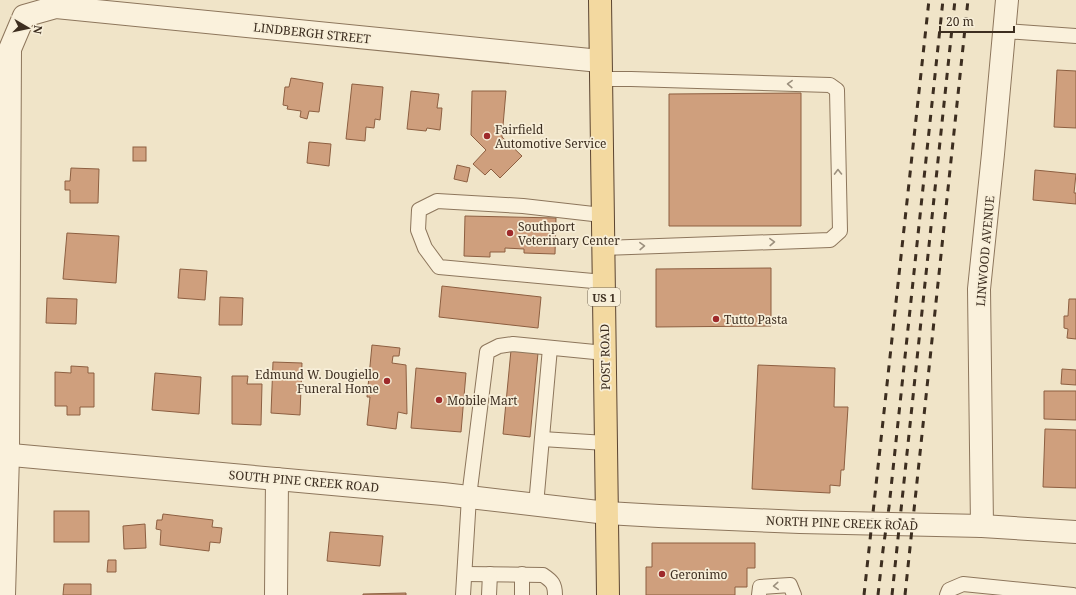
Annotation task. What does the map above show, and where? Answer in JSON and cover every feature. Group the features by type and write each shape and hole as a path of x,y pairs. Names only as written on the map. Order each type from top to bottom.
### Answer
{"main road":[{"name":"POST ROAD","path":"600,0 608,595"}],"street":[{"name":"LINWOOD AVENUE","path":"982,526 979,289 1007,0"},
{"name":"LINDBERGH STREET","path":"4,454 10,49 24,16 56,7 600,70"},
{"name":"SOUTH PINE CREEK ROAD","path":"4,454 470,497 607,513"},
{"path":"4,454 4,595"},
{"path":"276,595 277,479"},
{"name":"NORTH PINE CREEK ROAD","path":"607,513 800,522 982,526 1076,532"}],"lane":[{"path":"1004,31 1076,36"},
{"path":"600,70 631,78 830,85 837,90 840,231 830,240 603,248"},
{"path":"602,216 524,206 437,200 419,210 418,230 425,248 439,267 604,282"},
{"path":"464,595 470,497 487,352 499,346 513,344 605,353"},
{"path":"536,504 550,348"},
{"path":"542,439 606,443"},
{"path":"465,574 543,575 552,580 555,595"},
{"path":"489,595 490,574"},
{"path":"522,574 522,595"},
{"path":"947,595 950,590 963,584 1073,595"},
{"path":"759,595 760,587 790,585 794,595"}],"building":[{"path":"1057,70 1076,71 1076,128 1054,127"},
{"path":"291,78 323,83 319,112 309,111 307,119 300,117 301,111 287,109 288,106 283,105 285,87 289,87"},
{"path":"352,84 383,87 380,120 375,119 374,128 366,127 365,141 346,139"},
{"path":"411,91 439,94 437,108 442,108 440,130 427,128 426,131 407,129"},
{"name":"Fairfield Automotive Service","path":"472,91 506,91 502,137 522,156 500,178 491,169 485,175 473,164 486,150 471,135"},
{"path":"801,93 801,226 669,226 669,94"},
{"path":"309,142 331,144 329,166 307,163"},
{"path":"133,147 146,147 146,161 133,161"},
{"path":"457,165 470,168 467,182 454,179"},
{"path":"71,168 99,169 98,203 70,203 70,190 65,190 65,181 70,181"},
{"path":"1035,170 1076,174 1074,193 1076,193 1076,204 1033,200"},
{"name":"Southport Veterinary Center","path":"465,216 556,218 555,254 524,253 524,249 505,248 505,252 490,252 490,257 464,256"},
{"path":"67,233 119,236 116,283 63,279"},
{"path":"771,268 771,326 656,327 656,269"},
{"path":"180,269 207,271 205,300 178,298"},
{"path":"442,286 541,297 538,328 439,317"},
{"path":"220,297 243,298 242,325 219,325"},
{"path":"47,298 77,299 76,324 46,323"},
{"path":"1069,299 1076,299 1076,339 1067,338 1068,329 1064,328 1064,316 1068,316"},
{"name":"Edmund W. Dougiello Funeral Home","path":"372,345 400,348 399,356 393,356 392,363 406,365 407,414 398,412 396,429 367,425 370,397 367,397"},
{"path":"511,350 538,353 530,437 503,434"},
{"path":"273,362 302,363 300,415 271,413"},
{"path":"758,365 835,368 834,407 848,407 844,470 841,470 840,486 830,485 830,493 752,489"},
{"path":"71,366 88,367 88,373 94,373 94,407 80,407 80,415 67,415 67,406 55,406 55,372 71,373"},
{"name":"Mobile Mart","path":"416,368 466,373 461,432 411,428"},
{"path":"1062,369 1076,370 1076,385 1061,384"},
{"path":"155,373 201,377 199,414 152,410"},
{"path":"232,376 248,376 247,384 262,384 261,425 232,424"},
{"path":"1044,391 1076,391 1076,420 1044,419"},
{"path":"1045,429 1076,430 1076,488 1043,487"},
{"path":"54,511 89,511 89,542 54,542"},
{"path":"163,514 213,520 212,527 222,528 220,543 210,542 209,551 160,545 161,530 156,529 157,520 162,520"},
{"path":"145,524 146,548 124,549 123,526"},
{"path":"330,532 383,536 380,566 327,561"},
{"path":"652,543 755,543 755,568 747,568 747,587 735,587 735,595 646,595 646,567 652,567"},
{"path":"108,560 116,560 116,572 107,572"},
{"path":"64,584 91,584 91,595 63,595"},
{"path":"406,593 406,595 363,595 363,594"}],"railway":[{"path":"864,595 929,0"},
{"path":"878,595 889,507 943,0"},
{"path":"892,595 955,0"},
{"path":"905,595 968,0"}],"place":[{"name":"Fairfield Automotive Service","path":"487,136"},
{"name":"Southport Veterinary Center","path":"510,233"},
{"name":"Tutto Pasta","path":"716,319"},
{"name":"Edmund W. Dougiello Funeral Home","path":"387,381"},
{"name":"Mobile Mart","path":"439,400"},
{"name":"Geronimo","path":"662,574"}]}
